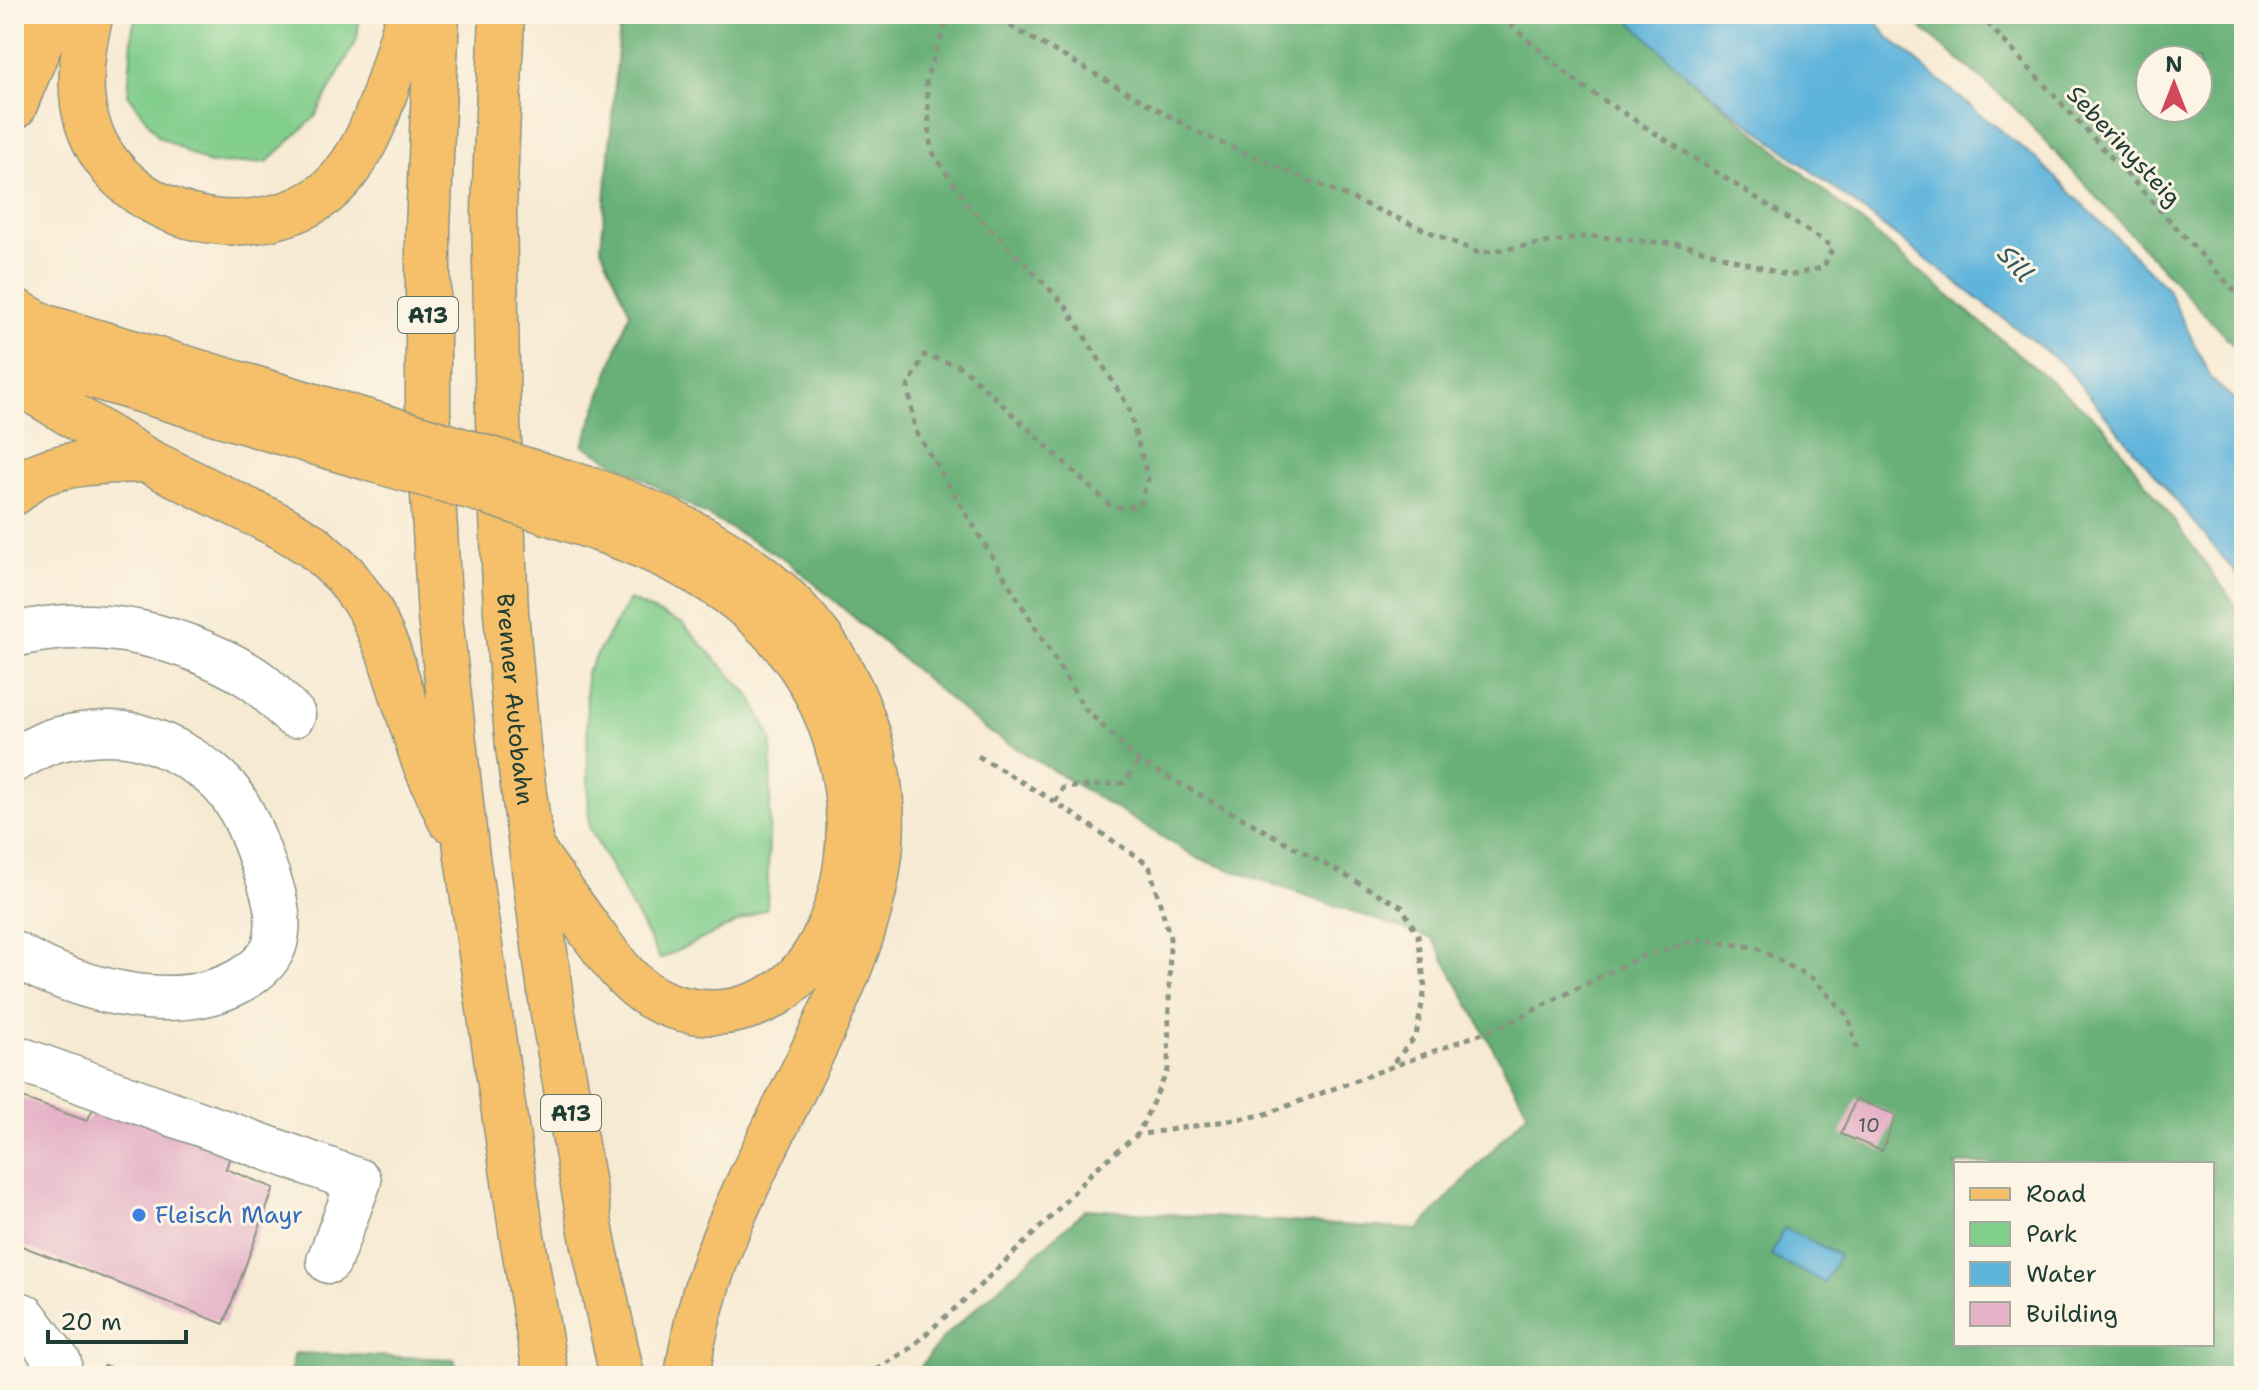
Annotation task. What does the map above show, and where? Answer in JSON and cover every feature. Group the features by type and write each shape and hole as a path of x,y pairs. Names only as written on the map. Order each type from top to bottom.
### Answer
{"main road":[{"path":"14,107 52,14"},
{"path":"91,14 81,65 84,107 98,146 108,162 132,189 166,208 197,218 239,222 280,216 306,205 331,189 352,165 379,107 409,14"},
{"name":"A13","path":"437,14 428,229 428,408 440,617 467,857 522,1236 546,1376"},
{"name":"Brenner Autobahn","path":"502,14 494,210 506,612 518,747 553,1014 592,1236 622,1376"},
{"path":"26,353 146,460 282,527 313,546 345,575 369,608 388,650 424,762 467,857"},
{"path":"26,353 374,442 599,511 676,523 721,547 759,574 797,610 831,653 846,679 865,725 879,780 882,842 874,897 852,966 727,1230 700,1306 687,1376"},
{"path":"14,493 37,475 65,467 100,461 146,460"},
{"path":"532,848 631,982 651,997 695,1011 738,1010 766,1001 790,985 811,962 841,896 848,842 847,796 831,728 807,676 786,646 736,597 599,511"}],"lane":[{"path":"14,635 39,629 75,627 113,627 149,634 183,644 227,663 257,682 293,715"},
{"path":"14,760 50,741 97,734 136,736 178,753 206,770 229,792 251,829 269,880 279,923 273,949 257,971 226,988 181,997 135,996 99,989 56,975 14,954"},
{"path":"14,1057 359,1181 329,1261"},
{"path":"14,1312 24,1316 59,1363 55,1376"}],"path":[{"path":"981,14 946,24 926,79 931,150 970,208 1065,305 1128,406 1148,479 1139,506 1113,508 962,367 924,355 908,387 915,430 1085,709 1139,761 1402,907 1418,935 1425,988 1416,1036 1390,1067"},
{"path":"989,14 1203,135 1479,253 1590,236 1685,245 1789,276 1824,267 1833,247 1580,85 1498,14"},
{"name":"Seberinysteig","path":"1979,14 2244,301"},
{"path":"866,1376 908,1350 1048,1220 1094,1170 1137,1135 1168,1070 1170,938 1149,865 1055,802 978,756"},
{"path":"1055,802 1063,788 1124,783 1139,761"},
{"path":"1137,1135 1263,1115 1504,1025 1640,957 1698,940 1755,947 1813,979 1848,1016 1857,1049"}],"green space":[{"path":"138,14 360,14 357,39 315,117 267,162 209,164 158,136 128,94 133,26"},
{"path":"621,14 1623,14 1689,77 2104,426 2244,616 2244,1376 913,1376 943,1338 1086,1209 1418,1230 1528,1112 1433,939 1199,859 983,728 788,561 583,445 630,312 601,248"},
{"path":"1905,14 2244,14 2244,357 2011,104"},
{"path":"629,600 682,623 751,697 772,740 767,908 660,959 589,827 586,673"},
{"path":"295,1353 454,1359 460,1376 289,1376"}],"water":[{"name":"Sill","path":"1623,14 1872,14 1886,35 2039,161 2167,288 2212,380 2244,408 2244,583 2064,365 1689,77"},
{"path":"1784,1228 1839,1255 1825,1283 1771,1256"}],"building":[{"name":"Fleisch Mayr","path":"14,1095 87,1121 97,1101 233,1147 226,1169 274,1188 224,1324 14,1243"},
{"path":"1856,1099 1896,1115 1882,1151 1841,1134"}],"place":[{"name":"Fleisch Mayr","path":"139,1215"}]}
